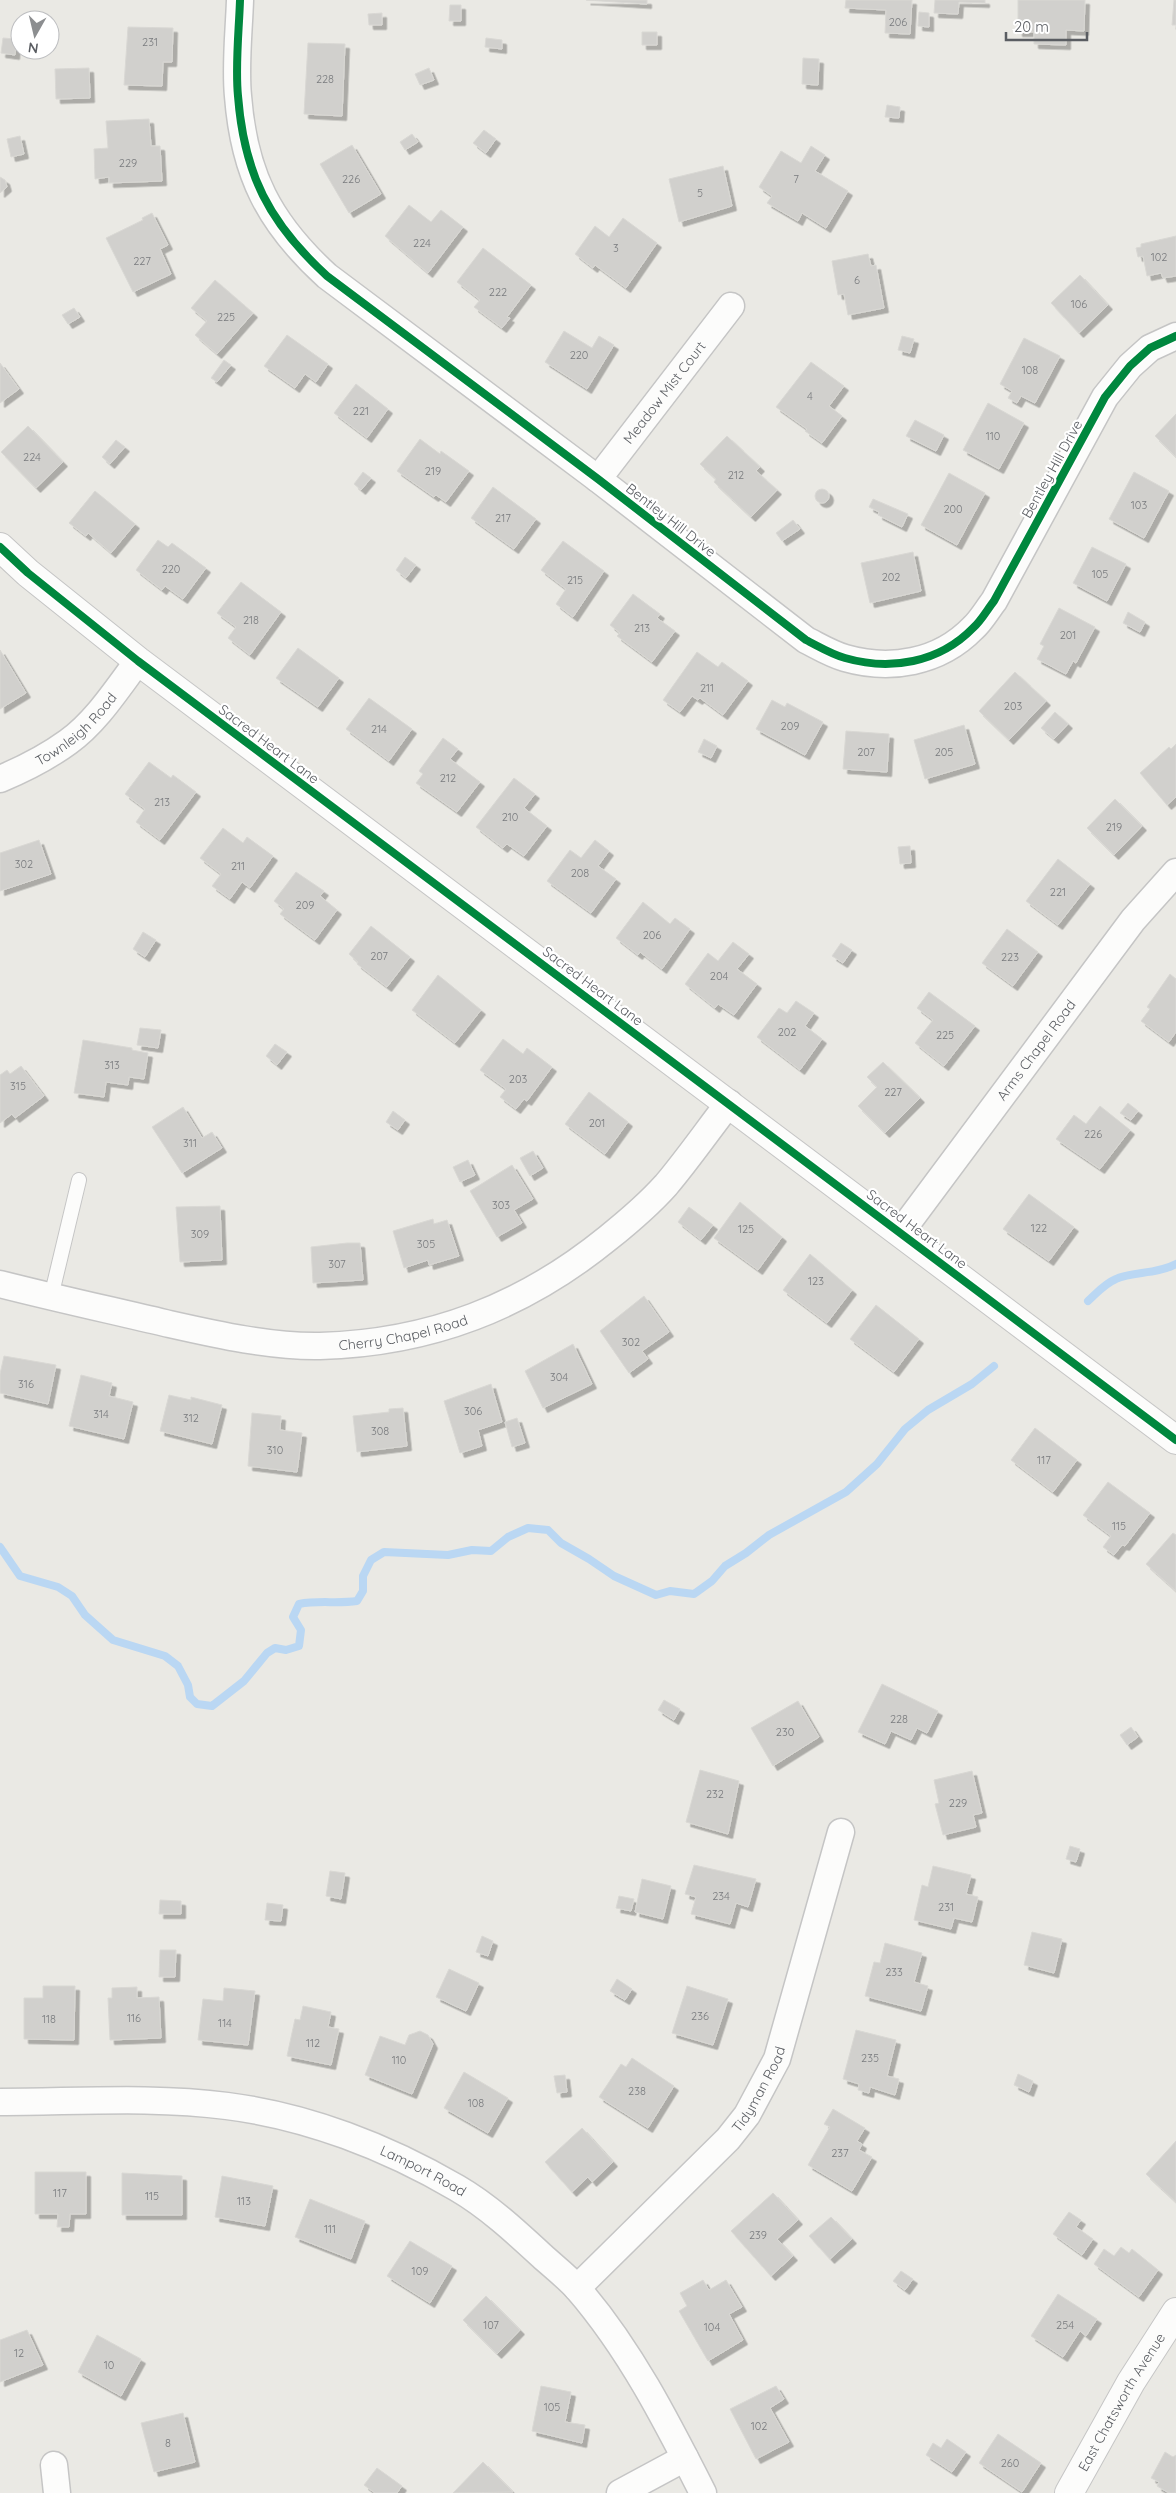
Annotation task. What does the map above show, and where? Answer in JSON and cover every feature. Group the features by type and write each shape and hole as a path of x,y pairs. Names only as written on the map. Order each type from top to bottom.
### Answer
{"street":[{"name":"Bentley Hill Drive","path":"240,0 238,95 244,143 253,175 280,227 302,253 327,276 598,479 806,640 842,657 871,664 898,665 923,659 947,649 973,628 994,601 1105,397 1130,366 1150,348 1176,336"},
{"name":"Meadow Mist Court","path":"598,479 731,306"},
{"name":"Sacred Heart Lane","path":"0,547 28,573 138,661 1176,1440"},
{"name":"Townleigh Road","path":"0,779 32,765 69,741 97,714 138,661"},
{"name":"Arms Chapel Road","path":"900,1233 1134,920 1176,872"},
{"name":"Cherry Chapel Road","path":"0,1284 218,1335 318,1346 377,1341 438,1329 493,1310 537,1289 581,1260 627,1223 666,1186 729,1103"},
{"name":"Tidyman Road","path":"576,2288 728,2139 762,2090 778,2059 841,1832"},
{"name":"Lamport Road","path":"0,2102 162,2102 227,2106 292,2118 352,2138 406,2162 458,2189 512,2228 576,2288 619,2344 648,2388 703,2493"},
{"name":"East Chatsworth Avenue","path":"1069,2493 1131,2382 1176,2312"},
{"path":"620,2493 685,2458"},
{"path":"54,2465 57,2493"}],"lane":[{"path":"51,1297 79,1180"}],"building":[{"path":"586,0 647,0 647,4"},
{"path":"846,0 912,0 910,34 885,33 886,10 845,8"},
{"path":"935,0 985,0 985,3 959,2 958,14 934,13"},
{"path":"1018,0 1085,0 1084,31 1066,30 1066,45 1034,44 1034,32 1018,32"},
{"path":"1174,0 1176,0 1176,25 1172,25"},
{"path":"450,5 461,5 461,21 449,21"},
{"path":"919,12 929,13 929,27 918,26"},
{"path":"382,13 382,25 369,25 368,14"},
{"path":"128,27 173,28 172,62 163,62 162,86 124,85"},
{"path":"642,32 657,32 657,45 642,45"},
{"path":"3,38 10,39 10,54 1,53"},
{"path":"486,38 502,40 502,49 485,47"},
{"path":"308,43 345,44 342,116 304,114"},
{"path":"803,58 819,59 818,85 802,84"},
{"path":"89,68 90,98 56,99 55,69"},
{"path":"429,68 434,80 420,85 415,74"},
{"path":"887,105 900,107 899,118 885,117"},
{"path":"149,119 151,146 160,146 162,181 109,183 109,177 95,179 94,149 108,148 106,121"},
{"path":"484,130 496,139 486,153 473,143"},
{"path":"412,134 418,142 405,150 400,142"},
{"path":"20,136 24,154 11,157 7,139"},
{"path":"352,145 381,194 349,213 320,164"},
{"path":"811,146 825,155 815,171 848,191 826,228 802,213 798,221 767,203 772,196 759,187 781,151 801,163"},
{"path":"723,166 732,206 679,222 669,179"},
{"path":"0,177 5,180 7,187 0,193"},
{"path":"409,205 431,222 441,210 463,227 428,273 385,236"},
{"path":"152,213 168,245 160,249 171,274 133,292 106,238 143,220 142,218"},
{"path":"623,218 657,243 626,288 595,265 593,268 575,254 595,226 609,237"},
{"path":"1176,236 1176,276 1163,278 1161,273 1147,276 1143,256 1138,257 1136,248 1141,247 1141,244"},
{"path":"483,248 531,285 507,317 510,318 502,328 474,307 480,300 457,282"},
{"path":"868,254 871,266 876,265 884,308 848,315 844,294 838,295 832,261"},
{"path":"1080,275 1108,305 1079,333 1051,303"},
{"path":"215,280 253,313 217,354 195,335 207,321 191,308"},
{"path":"74,308 80,317 68,324 62,315"},
{"path":"564,331 592,348 599,336 614,345 587,389 545,362"},
{"path":"287,335 328,364 316,382 305,374 295,388 264,366"},
{"path":"902,336 914,339 910,353 898,350"},
{"path":"1024,338 1060,356 1035,403 1021,396 1017,403 1008,398 1012,391 1000,384"},
{"path":"224,360 231,365 217,382 211,378"},
{"path":"811,362 844,386 829,406 842,416 822,443 805,431 807,429 776,407"},
{"path":"0,363 19,389 0,403"},
{"path":"356,384 388,409 367,438 334,413"},
{"path":"988,403 1024,423 999,469 963,450"},
{"path":"1176,414 1176,457 1155,436"},
{"path":"915,420 944,435 936,451 906,436"},
{"path":"28,426 63,462 36,488 1,452"},
{"path":"727,436 760,467 756,471 777,490 751,517 714,482 716,479 700,464"},
{"path":"420,439 440,454 441,451 469,471 446,502 436,495 434,497 397,471"},
{"path":"116,440 125,447 110,464 102,457"},
{"path":"363,472 371,478 361,490 354,484"},
{"path":"1134,472 1169,491 1144,538 1109,519"},
{"path":"949,473 985,493 957,545 921,525"},
{"path":"493,487 536,519 514,549 471,518"},
{"path":"822,489 827,491 829,496 827,501 822,503 817,501 815,496 817,491"},
{"path":"95,491 135,524 111,553 88,533 86,536 69,523"},
{"path":"873,499 908,514 902,527 878,515 879,512 869,507"},
{"path":"793,520 800,529 782,541 776,533"},
{"path":"158,540 168,547 172,543 206,568 183,599 165,586 162,590 136,570"},
{"path":"563,541 604,571 573,617 556,604 566,589 541,570"},
{"path":"1092,547 1126,564 1107,601 1073,583"},
{"path":"913,552 921,591 870,603 861,563"},
{"path":"405,557 416,565 406,578 396,570"},
{"path":"241,582 281,612 250,655 228,638 236,627 217,613"},
{"path":"633,594 660,614 657,618 675,631 652,662 617,636 620,633 610,625"},
{"path":"1059,608 1095,627 1076,663 1073,661 1066,674 1037,659 1044,646 1040,644"},
{"path":"1128,612 1145,622 1140,632 1123,623"},
{"path":"298,648 339,678 318,707 276,678"},
{"path":"0,650 26,693 0,709"},
{"path":"697,652 718,667 722,662 748,681 723,715 700,698 698,700 692,696 680,712 663,700"},
{"path":"1015,672 1046,701 1009,740 979,711"},
{"path":"369,698 412,729 389,761 346,729"},
{"path":"772,700 785,707 787,703 823,722 805,755 756,729"},
{"path":"1055,712 1068,724 1054,739 1041,728"},
{"path":"964,725 975,764 925,779 914,740"},
{"path":"846,731 889,734 887,772 843,769"},
{"path":"443,738 458,749 450,759 480,782 457,812 416,783 423,774 419,771"},
{"path":"704,739 717,746 711,758 698,752"},
{"path":"1176,744 1176,797 1167,805 1140,773 1169,747 1171,749"},
{"path":"149,762 171,778 173,775 196,792 160,840 136,822 145,809 125,794"},
{"path":"514,778 535,794 524,808 547,826 524,856 507,844 503,848 476,827"},
{"path":"1115,799 1142,826 1114,855 1087,828"},
{"path":"223,828 243,843 247,837 273,856 250,888 242,882 230,899 212,886 221,874 200,858"},
{"path":"39,840 51,874 0,891 0,853"},
{"path":"595,840 609,851 598,866 616,879 591,913 547,881 570,850 581,858"},
{"path":"910,846 911,863 900,864 898,847"},
{"path":"1058,859 1090,884 1058,925 1026,901"},
{"path":"296,872 324,891 320,896 337,910 315,940 280,914 284,909 274,901"},
{"path":"643,902 670,924 675,918 690,929 662,969 640,952 638,955 616,938"},
{"path":"371,926 410,957 387,987 357,964 358,962 349,954"},
{"path":"1007,929 1038,952 1013,986 982,963"},
{"path":"143,932 156,940 145,957 133,949"},
{"path":"733,942 749,954 737,969 757,984 734,1015 718,1004 715,1008 685,984 708,953 718,961"},
{"path":"841,943 852,950 843,963 832,956"},
{"path":"1170,974 1176,979 1176,1032 1169,1042 1141,1021 1150,1009 1147,1007"},
{"path":"438,975 481,1010 455,1043 412,1010"},
{"path":"929,992 975,1026 944,1066 915,1043 933,1020 917,1008"},
{"path":"796,1001 814,1013 805,1026 822,1039 800,1070 757,1037 779,1008 787,1013"},
{"path":"140,1028 161,1030 158,1048 137,1045"},
{"path":"503,1039 523,1054 527,1048 552,1067 527,1101 524,1099 516,1109 500,1097 506,1089 480,1070"},
{"path":"83,1040 132,1048 132,1050 148,1053 144,1079 129,1077 128,1085 106,1082 104,1097 74,1093"},
{"path":"275,1044 287,1052 277,1065 266,1056"},
{"path":"883,1062 920,1098 885,1133 858,1106 877,1087 867,1077"},
{"path":"21,1066 44,1096 15,1118 12,1114 0,1123 0,1075 7,1070 10,1074"},
{"path":"589,1092 628,1122 605,1154 565,1124"},
{"path":"1128,1103 1138,1111 1131,1120 1120,1113"},
{"path":"1100,1106 1130,1130 1100,1169 1056,1139 1074,1115 1086,1124"},
{"path":"183,1107 202,1138 212,1132 222,1148 182,1173 152,1127"},
{"path":"393,1111 405,1120 398,1130 386,1122"},
{"path":"533,1151 543,1168 530,1176 520,1158"},
{"path":"468,1160 475,1175 460,1182 453,1167"},
{"path":"512,1165 533,1199 514,1210 522,1223 497,1237 470,1191"},
{"path":"1029,1194 1074,1227 1049,1261 1003,1229"},
{"path":"740,1202 782,1237 758,1270 714,1238"},
{"path":"220,1206 222,1260 180,1262 176,1207"},
{"path":"689,1207 713,1225 701,1240 678,1222"},
{"path":"433,1219 434,1224 447,1220 459,1256 429,1265 428,1260 404,1268 393,1231"},
{"path":"360,1243 363,1280 313,1283 311,1247"},
{"path":"810,1254 852,1290 827,1323 783,1290"},
{"path":"644,1296 669,1332 642,1351 648,1359 629,1373 600,1331"},
{"path":"876,1305 919,1339 894,1372 850,1339"},
{"path":"573,1344 592,1384 543,1408 525,1371"},
{"path":"4,1356 56,1365 48,1404 0,1393 0,1374"},
{"path":"81,1375 112,1383 109,1396 133,1402 124,1439 69,1426"},
{"path":"491,1384 502,1422 478,1430 482,1446 460,1453 444,1401"},
{"path":"169,1395 191,1400 191,1397 222,1405 212,1444 160,1431"},
{"path":"403,1408 407,1446 357,1452 353,1416 389,1412 389,1409"},
{"path":"252,1413 281,1416 280,1430 302,1433 297,1472 248,1466"},
{"path":"517,1418 525,1443 512,1447 505,1422"},
{"path":"1035,1428 1077,1460 1053,1492 1011,1460"},
{"path":"1108,1482 1150,1513 1125,1546 1122,1545 1114,1555 1103,1547 1111,1536 1083,1515"},
{"path":"1173,1533 1176,1535 1176,1591 1146,1564"},
{"path":"882,1684 938,1711 927,1733 917,1728 911,1740 891,1731 885,1744 858,1732"},
{"path":"664,1700 680,1709 674,1720 658,1710"},
{"path":"798,1701 819,1737 773,1766 751,1728"},
{"path":"1131,1727 1138,1737 1127,1745 1120,1735"},
{"path":"700,1770 739,1781 728,1834 686,1822"},
{"path":"972,1771 982,1813 973,1815 976,1827 943,1835 935,1804 939,1803 934,1780"},
{"path":"1070,1846 1080,1849 1076,1862 1066,1859"},
{"path":"694,1865 756,1879 748,1907 736,1903 730,1924 691,1914 696,1897 685,1894"},
{"path":"933,1866 971,1875 966,1894 978,1897 972,1922 954,1918 951,1929 914,1920 922,1885 928,1887"},
{"path":"330,1871 345,1873 341,1899 326,1896"},
{"path":"642,1879 671,1886 663,1919 635,1912"},
{"path":"619,1896 634,1899 631,1911 616,1908"},
{"path":"160,1900 181,1901 181,1914 159,1914"},
{"path":"267,1903 283,1905 281,1921 265,1920"},
{"path":"1032,1932 1062,1939 1054,1973 1024,1965"},
{"path":"482,1936 493,1941 488,1956 476,1952"},
{"path":"885,1943 922,1953 914,1982 928,1986 921,2011 865,1996 874,1962 880,1963"},
{"path":"160,1950 176,1950 175,1977 159,1977"},
{"path":"449,1969 479,1983 466,2011 436,1997"},
{"path":"617,1979 632,1989 625,2000 610,1991"},
{"path":"43,1986 75,1986 74,2040 24,2039 24,1998 43,1998"},
{"path":"687,1986 728,1999 713,2045 672,2033"},
{"path":"137,1987 137,1998 159,1997 161,2038 110,2040 108,1998 112,1998 112,1988"},
{"path":"224,1988 255,1991 248,2045 198,2040 203,1999 223,2001"},
{"path":"303,2006 331,2012 328,2027 339,2029 331,2065 287,2056 295,2019 300,2020"},
{"path":"856,2030 896,2040 887,2076 899,2079 895,2095 870,2087 869,2093 858,2090 859,2084 843,2079"},
{"path":"420,2031 428,2035 433,2044 412,2094 365,2075 380,2036 405,2045 409,2035"},
{"path":"632,2058 674,2086 648,2128 599,2097 621,2064 626,2067"},
{"path":"464,2072 508,2098 488,2133 444,2108"},
{"path":"1018,2074 1033,2081 1029,2092 1014,2085"},
{"path":"565,2075 567,2092 557,2093 554,2076"},
{"path":"833,2109 865,2128 857,2141 862,2144 859,2150 872,2157 852,2191 808,2165 830,2127 824,2124"},
{"path":"582,2128 613,2162 592,2182 588,2177 572,2192 545,2162"},
{"path":"1176,2141 1176,2202 1146,2174"},
{"path":"35,2172 86,2172 86,2214 70,2214 69,2227 57,2227 58,2214 35,2214"},
{"path":"122,2173 182,2176 182,2215 122,2215"},
{"path":"222,2176 273,2186 265,2226 215,2217"},
{"path":"773,2193 798,2220 777,2239 793,2256 771,2276 731,2231"},
{"path":"310,2199 365,2221 351,2259 295,2237"},
{"path":"1069,2212 1081,2220 1076,2227 1093,2239 1082,2255 1053,2234"},
{"path":"831,2217 852,2239 830,2259 809,2236"},
{"path":"410,2241 452,2266 430,2303 387,2276"},
{"path":"1121,2247 1129,2253 1132,2249 1158,2270 1139,2297 1094,2264 1104,2249 1114,2256"},
{"path":"901,2271 913,2279 905,2290 893,2281"},
{"path":"703,2280 709,2290 726,2280 742,2307 729,2314 743,2340 708,2361 679,2311 687,2306 680,2293"},
{"path":"1058,2294 1097,2319 1086,2336 1080,2331 1063,2357 1031,2336"},
{"path":"486,2296 520,2330 497,2354 463,2320"},
{"path":"27,2330 43,2365 0,2382 0,2340"},
{"path":"97,2335 141,2359 121,2396 78,2372"},
{"path":"541,2386 571,2392 565,2422 585,2425 582,2443 532,2431"},
{"path":"776,2386 784,2399 770,2408 789,2442 756,2459 730,2409"},
{"path":"183,2413 195,2462 154,2472 141,2423"},
{"path":"998,2434 1041,2463 1022,2492 979,2463"},
{"path":"947,2439 966,2452 952,2472 926,2455 933,2443 941,2448"},
{"path":"1165,2452 1173,2457 1176,2455 1176,2493 1169,2493 1157,2486 1159,2482 1151,2478"},
{"path":"483,2462 513,2492 453,2493"},
{"path":"377,2468 402,2486 397,2493 375,2493 364,2485"}],"waterway":[{"path":"1088,1301 1104,1286 1116,1279 1160,1270 1176,1264"},
{"path":"0,1547 20,1576 58,1587 72,1596 85,1615 113,1640 165,1656 178,1666 188,1685 190,1697 197,1704 212,1706 244,1681 267,1653 275,1648 286,1650 299,1646 301,1630 293,1617 299,1604 357,1601 363,1591 363,1576 371,1560 384,1552 448,1555 472,1550 491,1551 508,1537 528,1528 548,1530 561,1543 614,1576 656,1595 670,1591 694,1594 712,1581 725,1566 769,1535 846,1492 877,1464 905,1429 928,1410 972,1384 994,1366"}],"cycle path":[{"path":"240,0 237,84 246,150 263,195 275,216 289,236 307,256 327,276 598,479 806,640 840,656 879,664 913,661 945,649 960,640 973,628 994,601 1105,397 1130,366 1150,348 1176,336"},
{"path":"0,547 28,573 138,661 1176,1440"}]}
